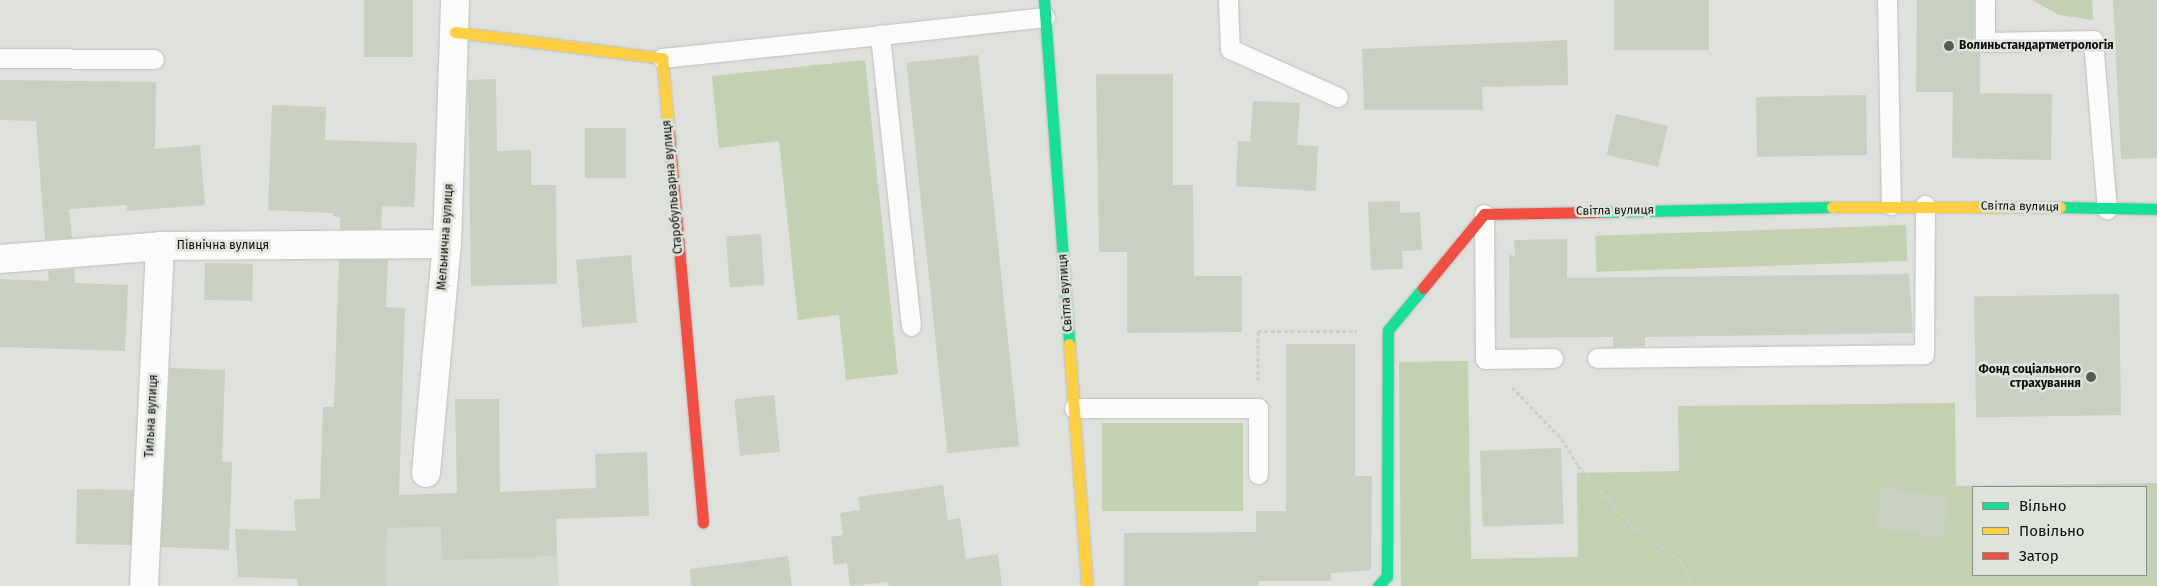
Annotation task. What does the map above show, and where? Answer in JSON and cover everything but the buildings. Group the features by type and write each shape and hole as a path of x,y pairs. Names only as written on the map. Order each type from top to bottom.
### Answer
{"street":[{"name":"Мельнична вулиця","path":"426,473 447,244 456,0"},
{"name":"Світла вулиця","path":"1044,8 1087,586"},
{"path":"455,32 662,58"},
{"name":"Старобульварна вулиця","path":"662,58 703,523"},
{"name":"Світла вулиця","path":"1484,214 1891,205 2157,209"},
{"path":"1378,586 1387,576 1388,330 1484,214"},
{"name":"Північна вулиця","path":"0,258 160,246 447,244"},
{"name":"Тильна вулиця","path":"144,586 160,246"}],"lane":[{"path":"1228,0 1230,49 1338,97"},
{"path":"1887,0 1891,205"},
{"path":"1985,0 1985,42 2093,40 2108,209"},
{"path":"662,58 880,36 1044,8"},
{"path":"880,36 911,326"},
{"path":"0,58 154,59"},
{"path":"1597,358 1924,354 1925,205"},
{"path":"1484,214 1485,359 1553,358"},
{"path":"1074,408 1258,408 1258,474"}],"path":[{"path":"1258,408 1258,331 1332,331"},
{"path":"1485,359 1562,439 1578,466 1630,524 1679,559 1694,586"}],"shaded area":[{"path":"555,490 558,586 297,586 294,499"}],"green space":[{"path":"2032,0 2092,0 2093,20 2059,15"},
{"path":"865,60 898,374 846,380 839,315 798,320 779,141 719,148 712,76"},
{"path":"1906,225 1907,261 1596,272 1595,236"},
{"path":"1468,361 1471,559 1578,557 1577,473 1679,471 1678,406 1955,403 1956,486 2157,483 2157,586 1401,586 1399,362"},
{"path":"1102,423 1243,423 1243,511 1102,511"}],"traffic: fast":[{"path":"1044,0 1069,344"},
{"path":"1598,212 1832,207"},
{"path":"2060,207 2157,209"},
{"path":"1378,586 1387,576 1388,330 1423,288"}],"traffic: slow":[{"path":"455,32 662,58 669,133"},
{"path":"1832,207 2060,207"},
{"path":"1069,344 1087,586"}],"traffic: jam":[{"path":"669,133 703,523"},
{"path":"1423,288 1484,214 1598,212"}],"place":[{"name":"Волиньстандартметрологія","path":"1949,46"},
{"name":"Фонд соціального страхування","path":"2091,377"}]}
